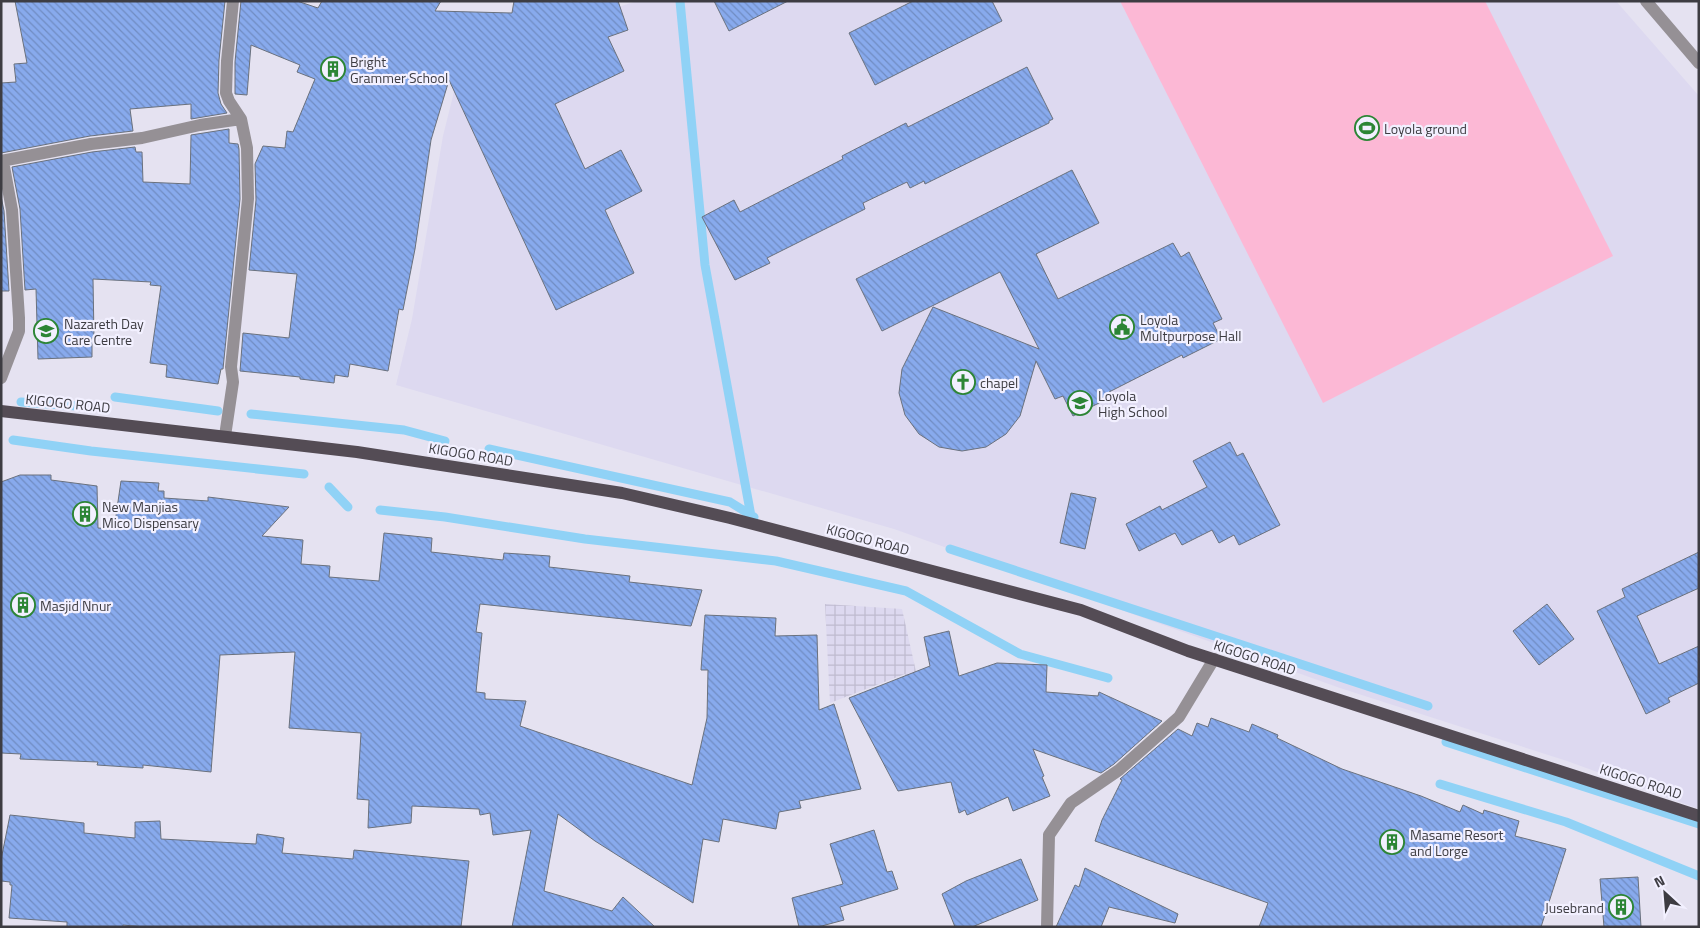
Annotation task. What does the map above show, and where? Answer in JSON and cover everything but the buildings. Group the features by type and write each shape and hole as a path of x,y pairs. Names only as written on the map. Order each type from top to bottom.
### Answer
{"main road":[{"name":"KIGOGO ROAD","path":"1,411 357,452 622,493 730,518 1081,610 1188,651 1699,816"}],"street":[{"path":"225,436 233,382 230,367 248,199 247,148 240,119 226,93 233,1"},
{"path":"1646,1 1699,63"},
{"path":"1,378 19,331 12,210 2,161 91,144 142,138 240,119"},
{"path":"1047,927 1049,835 1071,803 1119,770 1179,717 1214,659"}],"shaded area":[{"name":"Loyola High School","path":"637,1 1616,1 1699,96 1699,809 1567,761 1340,688 894,529 396,385 412,319 443,136 457,70 503,45"},
{"name":"Loyola ground","path":"1120,1 1485,1 1613,256 1323,403"},
{"path":"825,604 902,609 917,676 908,679 905,674 830,703"}],"waterway":[{"path":"680,1 705,265 751,516"},
{"path":"115,397 218,411"},
{"path":"21,402 77,406"},
{"path":"251,414 404,430 445,441"},
{"path":"13,440 91,451 304,474"},
{"path":"489,449 730,502 754,517"},
{"path":"329,487 348,507"},
{"path":"380,510 445,517 585,539 776,561 906,591 1020,654 1108,678"},
{"path":"950,549 1428,706"},
{"path":"1446,742 1699,824"},
{"path":"1440,784 1566,822 1699,876"}],"place":[{"name":"Bright Grammer School","path":"333,69"},
{"name":"Loyola ground","path":"1367,128"},
{"name":"Loyola Multpurpose Hall","path":"1122,327"},
{"name":"Nazareth Day Care Centre","path":"46,331"},
{"name":"chapel","path":"963,382"},
{"name":"Loyola High School","path":"1080,403"},
{"name":"New Manjias Mico Dispensary","path":"85,514"},
{"name":"Masjid Nnur","path":"23,605"},
{"name":"Masame Resort and Lorge","path":"1392,842"},
{"name":"Jusebrand","path":"1621,907"}]}
